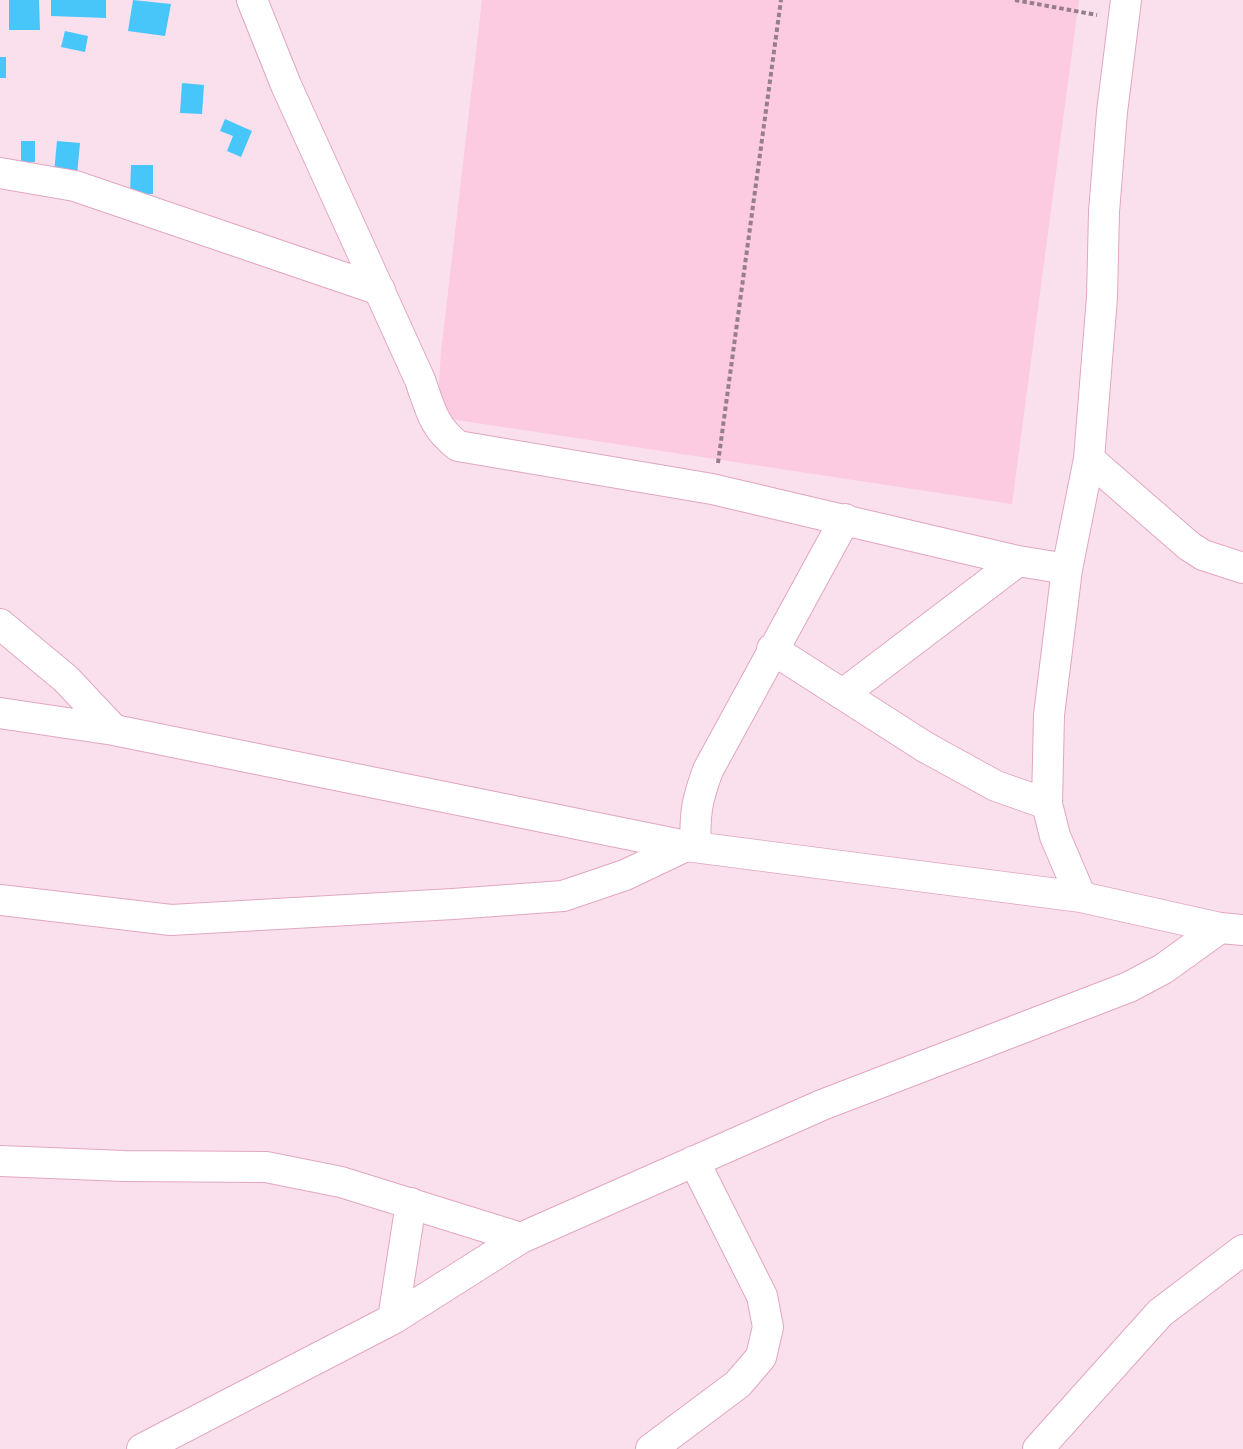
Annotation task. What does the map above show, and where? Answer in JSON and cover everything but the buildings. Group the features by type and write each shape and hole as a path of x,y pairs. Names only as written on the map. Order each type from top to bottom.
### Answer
{"street":[{"path":"252,0 286,85 420,380 436,424 444,435 458,446 711,489 1018,561 1066,569"},
{"path":"1082,897 1055,836 1047,804 1046,773 1049,715 1066,569 1089,459 1102,297 1104,212 1112,112 1125,10"},
{"path":"0,173 75,186 380,290"},
{"path":"1089,459 1189,546 1203,555 1243,568"},
{"path":"691,847 697,800 708,770 845,519"},
{"path":"843,694 1018,561"},
{"path":"0,624 66,679 114,730"},
{"path":"772,649 925,747 996,786 1047,804"},
{"path":"0,713 114,730 691,847 1082,897 1232,929"},
{"path":"0,900 171,920 563,896 597,886 691,847"},
{"path":"142,1449 393,1319 521,1238 822,1105 1129,987 1232,929"},
{"path":"0,1161 124,1166 266,1167 341,1182 521,1238"},
{"path":"651,1449 738,1384 761,1357 768,1328 762,1296 694,1161"},
{"path":"393,1319 411,1203"},
{"path":"1038,1449 1160,1313 1243,1250"}],"path":[{"path":"711,489 719,460 781,0"},
{"path":"1015,0 1125,10"}],"shaded area":[{"path":"482,0 1079,0 1012,504 437,417 441,352"}]}
